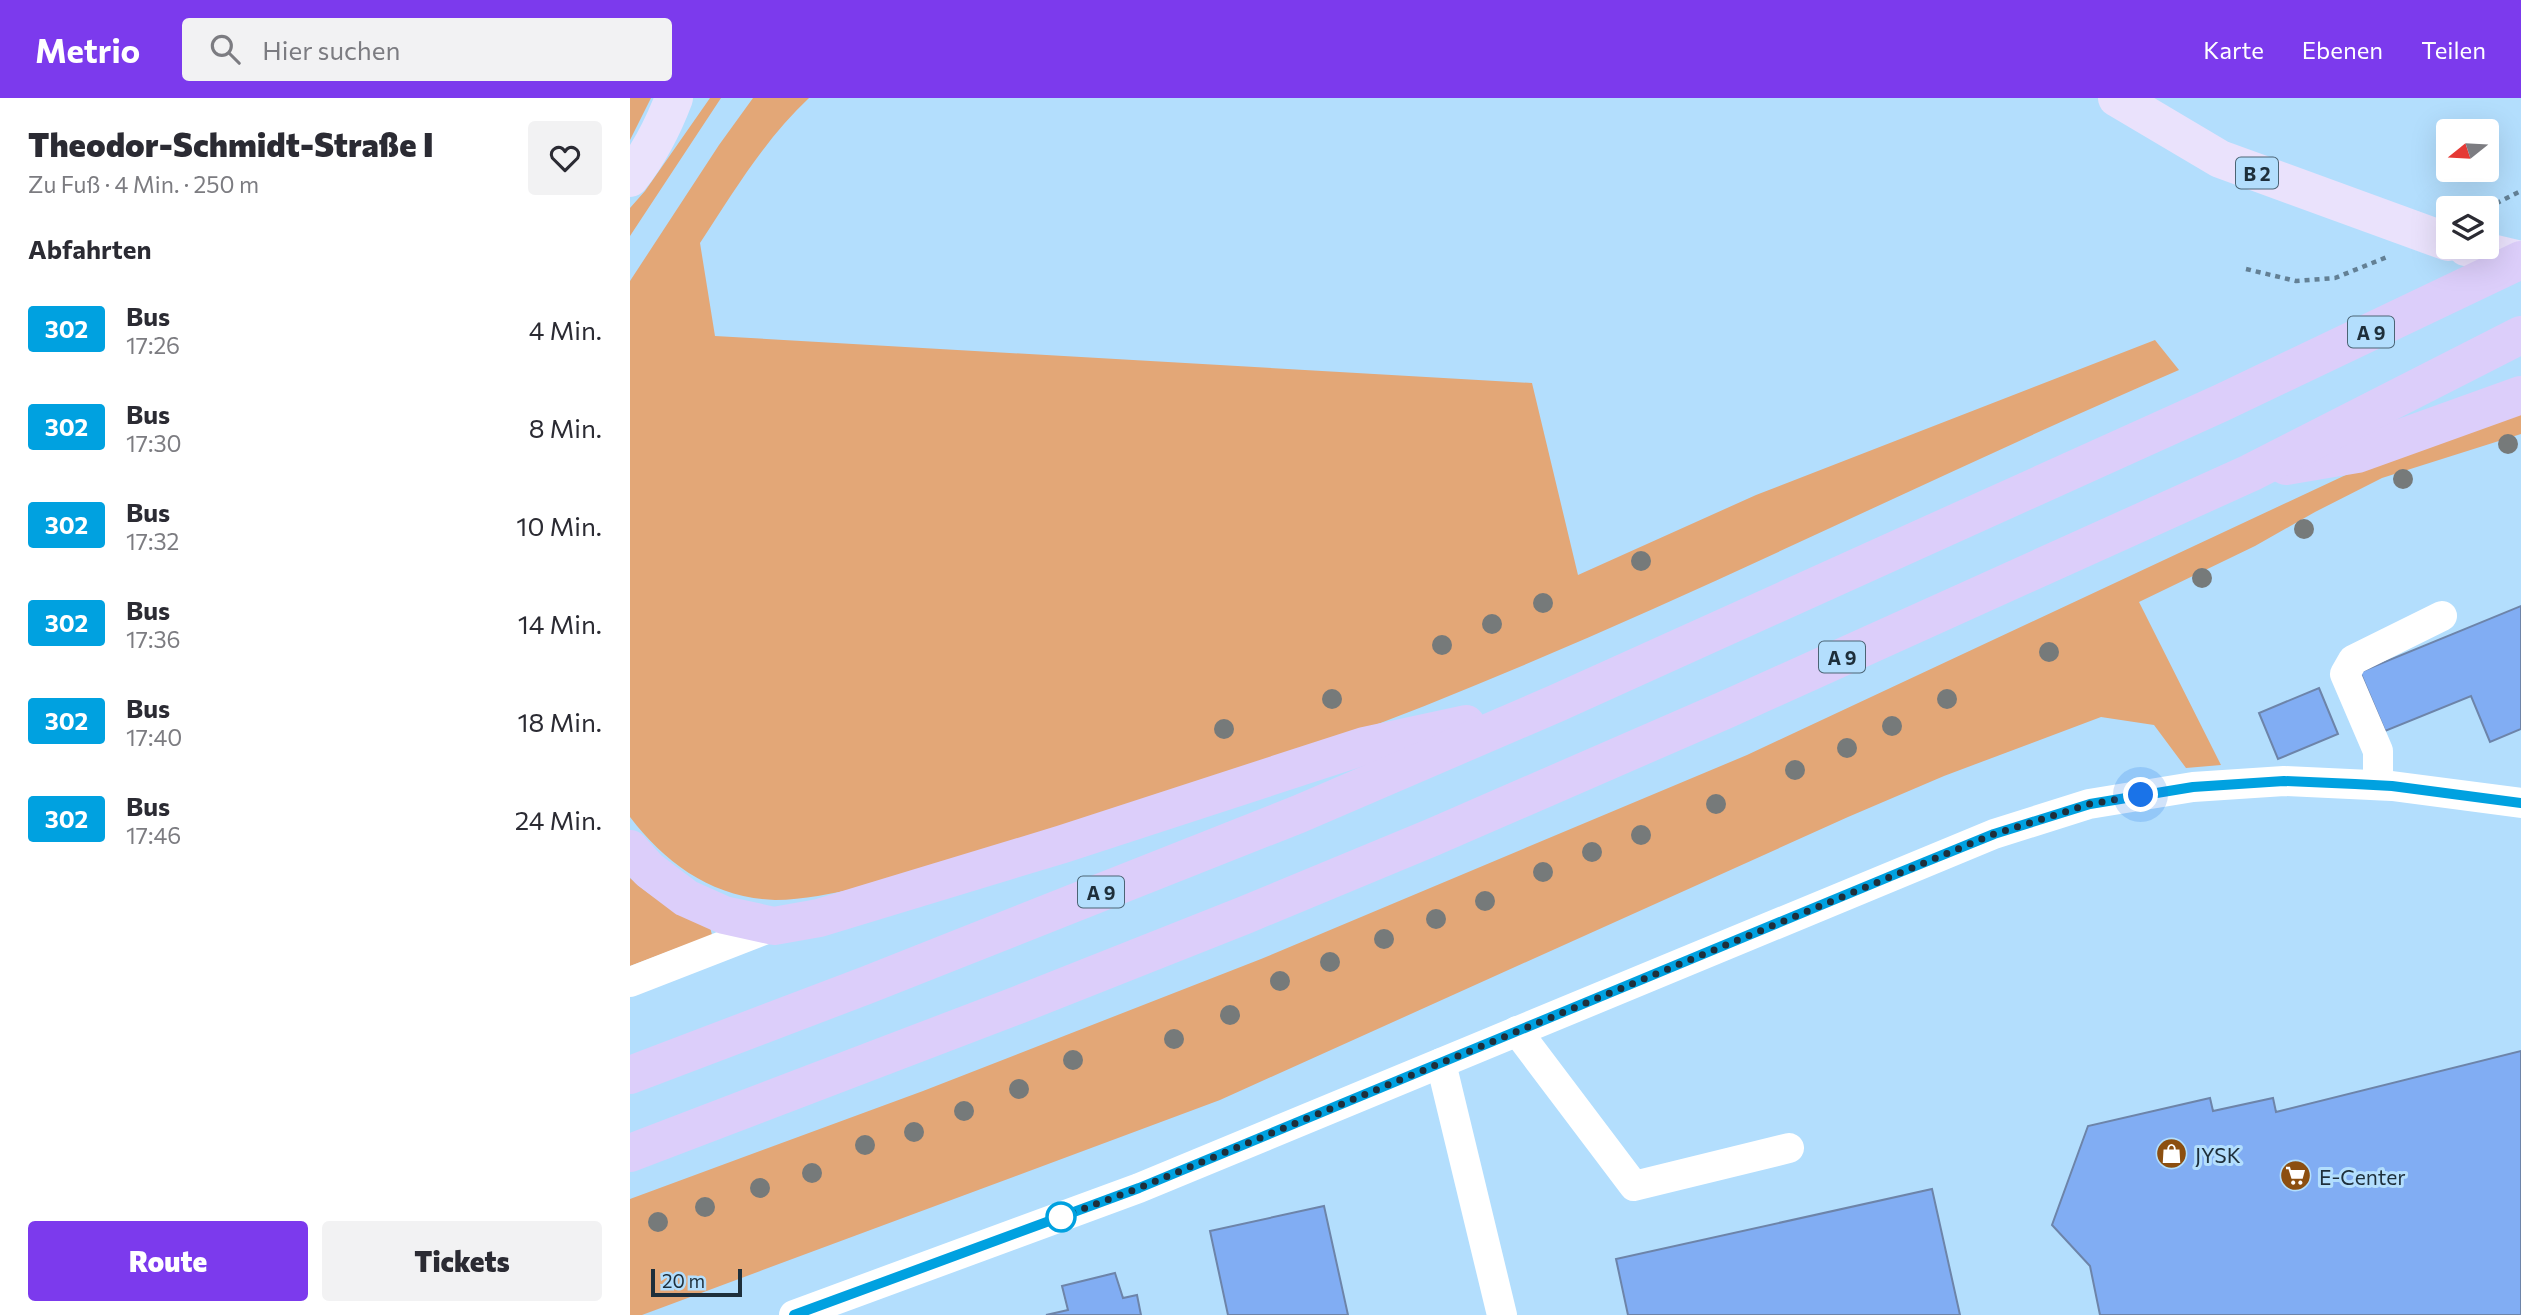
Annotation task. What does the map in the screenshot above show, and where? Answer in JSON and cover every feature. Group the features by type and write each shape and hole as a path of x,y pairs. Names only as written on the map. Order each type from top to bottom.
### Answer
{"highway":[{"name":"A 9","path":"630,1075 1299,814 1557,703 2208,408 2521,260"},
{"name":"A 9","path":"630,1153 1018,1006 1433,837 1737,704 2250,472 2521,335"},
{"path":"2250,472 2357,454 2521,396"},
{"path":"630,849 649,870 686,898 724,915 774,926 844,911 1063,844 1364,746 1557,703"}],"main road":[{"path":"630,177 642,163 674,98"},
{"name":"B 2","path":"2117,98 2220,159 2401,241 2436,242"},
{"path":"2499,255 2521,260"}],"street":[{"path":"2378,785 2378,751 2345,674 2353,660 2442,616"},
{"path":"794,1315 1139,1188 1994,834 2090,804 2193,787 2284,781 2378,785 2521,803"},
{"path":"630,982 774,926"},
{"path":"1517,1031 1634,1186 1789,1148"},
{"path":"1441,1063 1502,1315"}],"path":[{"path":"2499,202 2521,191"},
{"path":"2246,269 2296,281 2334,278 2401,241"}],"shaded area":[{"path":"630,98 651,98 630,140"},
{"path":"710,98 721,98 630,236 630,208 645,191"},
{"path":"753,98 809,98 764,149 700,243 715,336 1532,383 1578,575 1756,495 2155,340 2179,370 1647,612 1539,659 1322,745 860,888 797,899 752,898 731,893 693,875 659,850 630,817 630,281"},
{"path":"2521,414 2521,434 2382,478 2255,546 2139,602 2221,765 2186,768 2154,725 2101,717 1944,776 1848,817 1220,1100 642,1315 630,1315 630,1199 923,1091 1261,959 1747,755 2365,466"},
{"path":"630,878 668,906 710,927 712,935 630,966"}],"building":[{"path":"2521,606 2521,729 2490,742 2471,696 2385,731 2360,672"},
{"path":"2319,688 2338,734 2278,759 2259,713"},
{"name":"E-Center","path":"2521,1051 2521,1315 2100,1315 2090,1266 2052,1225 2088,1126 2210,1098 2213,1111 2273,1098 2276,1112"},
{"path":"1932,1189 1960,1315 1628,1315 1616,1259"},
{"path":"1324,1206 1348,1315 1228,1315 1210,1231"},
{"path":"1115,1273 1123,1298 1137,1295 1141,1315 1046,1315 1068,1310 1062,1286"}],"bus line":[{"name":"302","path":"794,1315 1139,1188 1994,834 2090,804 2193,787 2284,781 2392,786 2521,803"}],"place":[{"name":"JYSK","path":"2172,1154"},
{"name":"E-Center","path":"2296,1176"}],"route":[{"path":"1061,1217 1139,1188 1994,834 2090,804 2141,795"}]}
